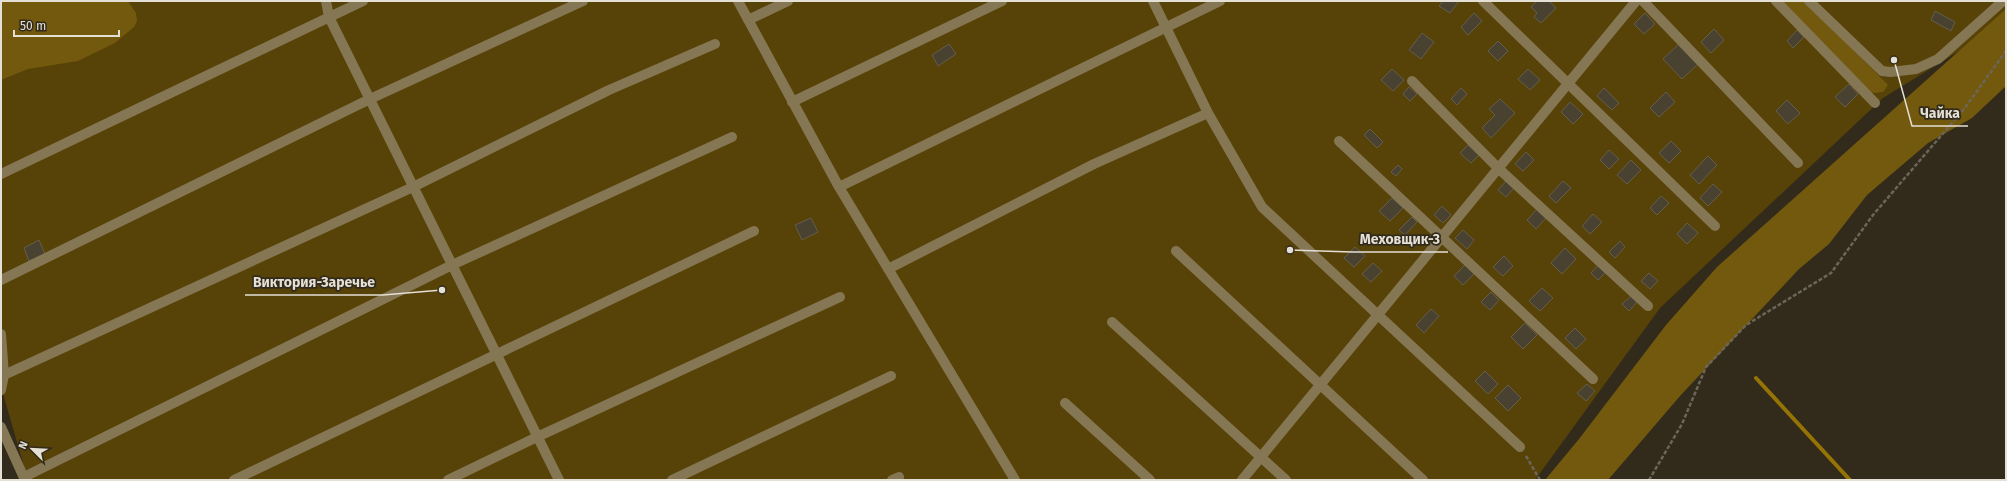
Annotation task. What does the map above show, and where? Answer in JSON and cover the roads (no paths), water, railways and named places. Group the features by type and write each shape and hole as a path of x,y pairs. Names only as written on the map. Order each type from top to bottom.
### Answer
{"lane":[{"path":"326,1 329,17 559,480"},
{"path":"1,174 363,1"},
{"path":"1,280 370,99 583,1"},
{"path":"738,1 839,187 1015,480"},
{"path":"748,20 788,1"},
{"path":"792,102 1002,1"},
{"path":"1153,1 1208,113 1262,207 1520,447"},
{"path":"839,187 1166,26 1220,1"},
{"path":"1483,1 1715,226"},
{"path":"1242,480 1441,236 1636,1"},
{"path":"1643,1 1798,163"},
{"path":"1776,1 1875,103"},
{"path":"1808,1 1882,71 1891,72 1916,69 1938,59 2003,1"},
{"path":"4,375 413,187 609,90 715,44"},
{"path":"1412,81 1498,168 1648,306"},
{"path":"888,269 1094,164 1208,113"},
{"path":"1,427 25,479 452,265 732,137"},
{"path":"1339,141 1593,379"},
{"path":"234,480 754,231"},
{"path":"1176,251 1423,480"},
{"path":"448,480 537,437 840,297"},
{"path":"1112,322 1286,480"},
{"path":"1,334 4,375 1,390"},
{"path":"672,480 891,376"},
{"path":"1065,402 1150,480"}],"waterway":[{"path":"1756,378 1850,480"}],"place":[{"name":"Чайка","path":"1894,60"},
{"name":"Меховщик-3","path":"1290,250"},
{"name":"Виктория-Заречье","path":"442,290"}]}
